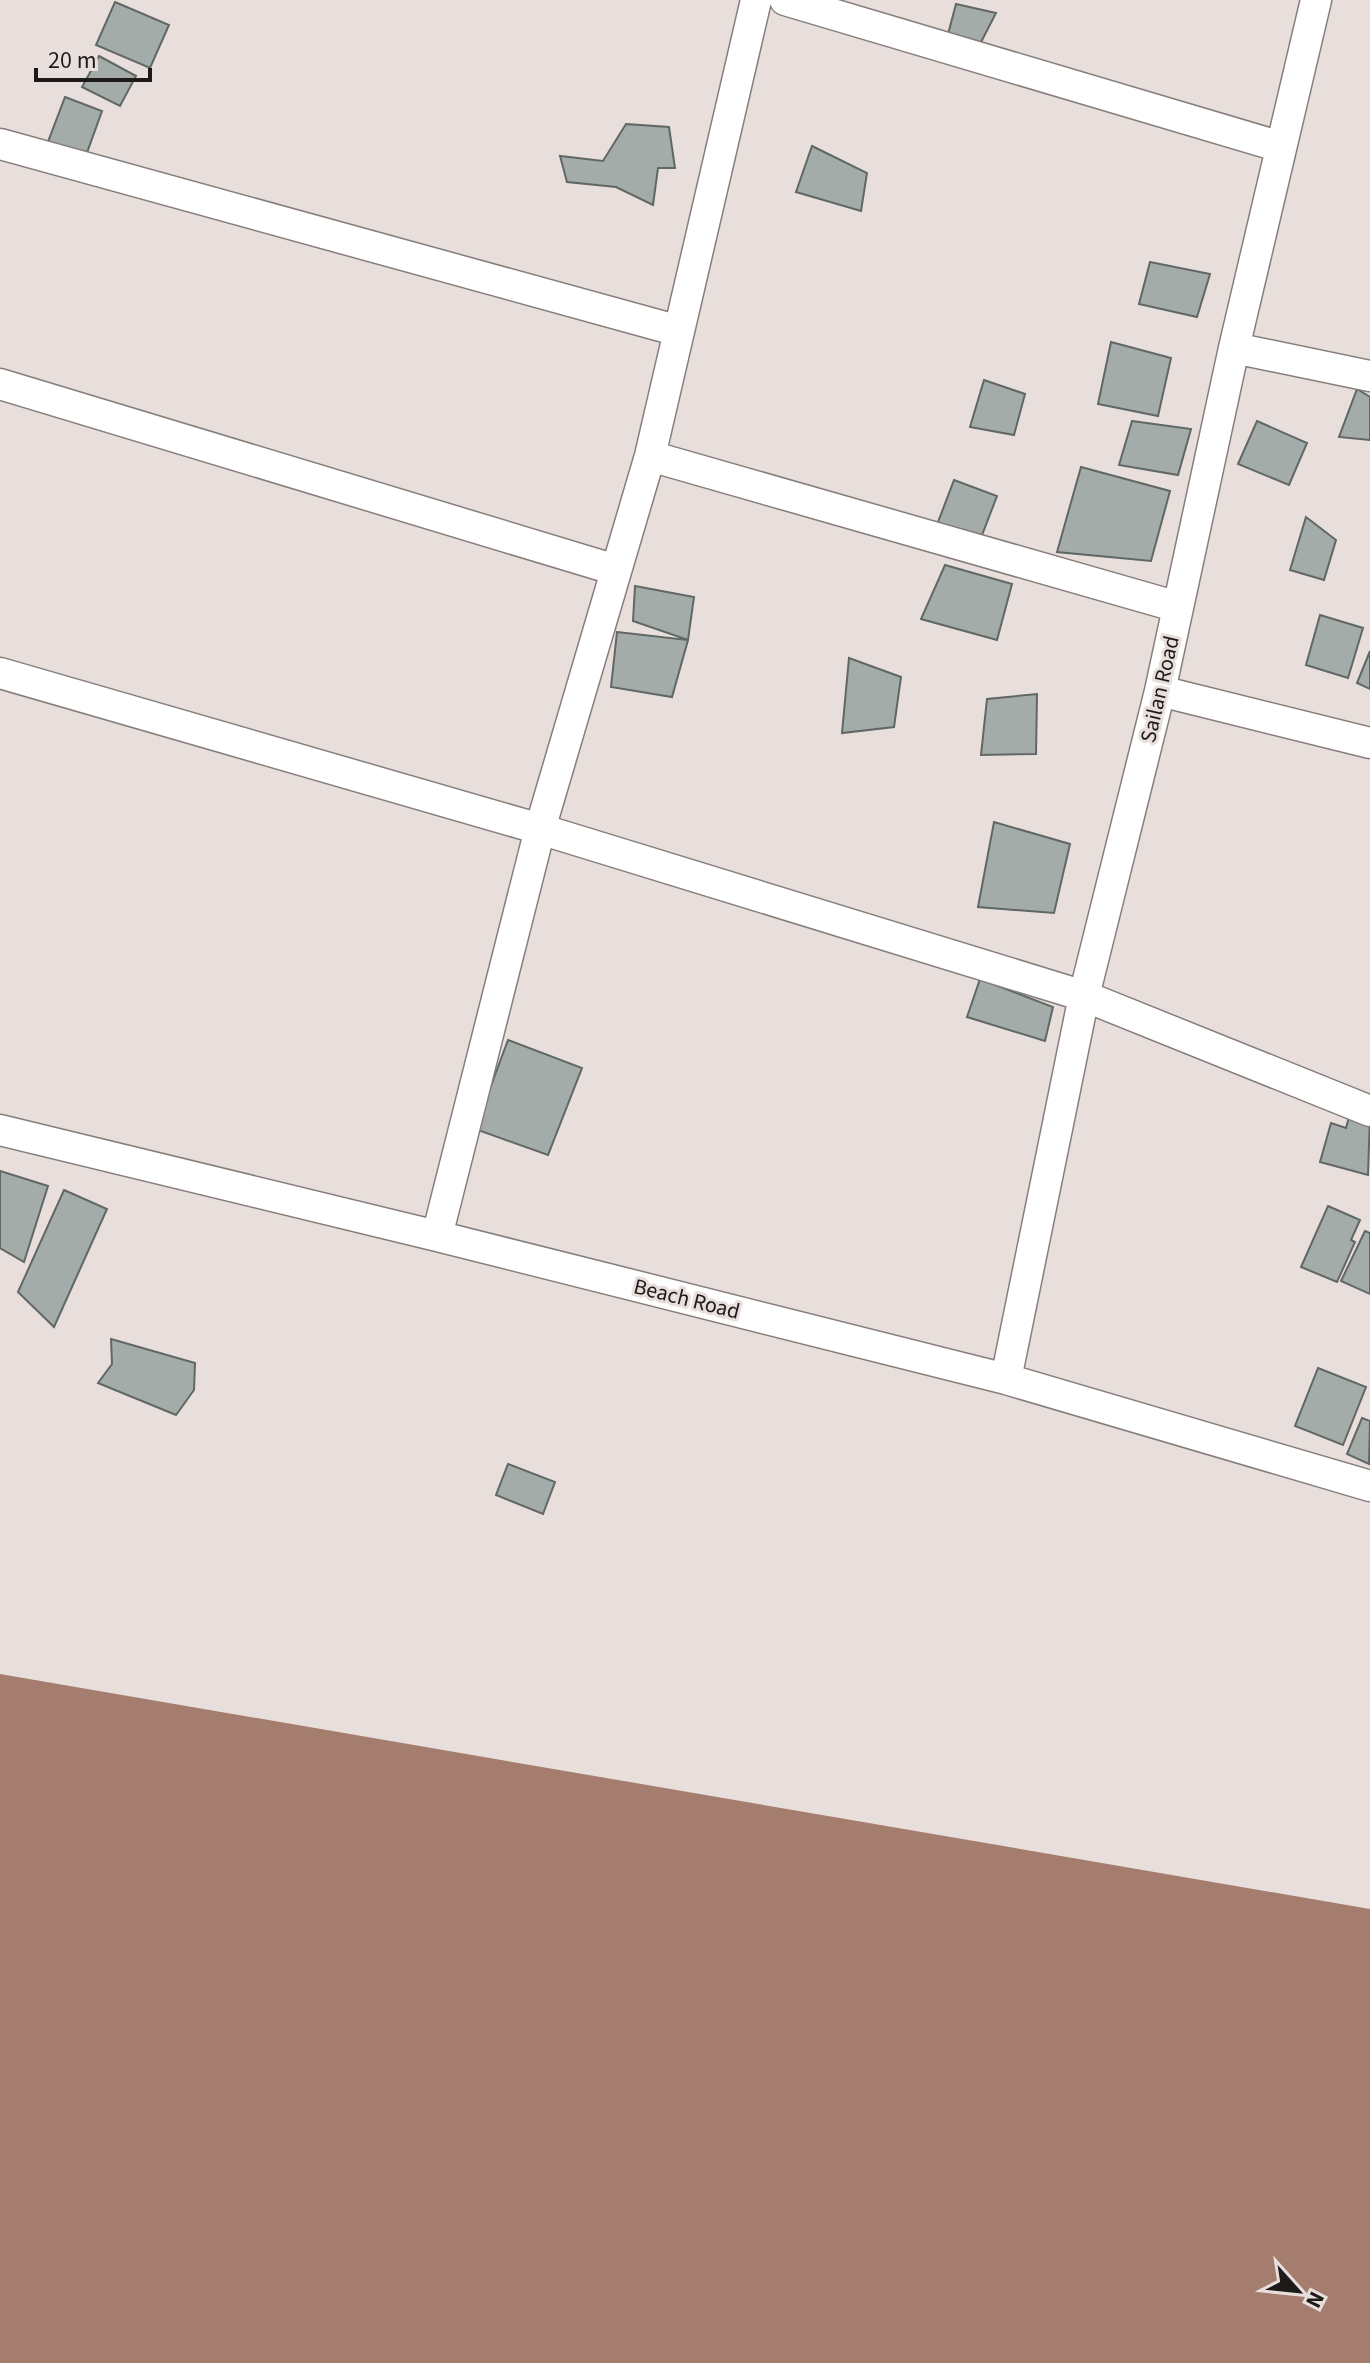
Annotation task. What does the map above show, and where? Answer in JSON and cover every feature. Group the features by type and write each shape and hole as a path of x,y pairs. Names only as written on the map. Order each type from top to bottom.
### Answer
{"street":[{"path":"437,1236 540,829 650,456 756,0"},
{"path":"785,0 1281,147"},
{"name":"Sailan Road","path":"1006,1379 1084,996 1160,691 1234,348 1316,0"},
{"path":"0,144 679,331"},
{"path":"1234,348 1370,376"},
{"path":"0,384 616,570"},
{"path":"650,456 1178,607"},
{"path":"0,673 540,829 1084,996 1370,1111"},
{"path":"1160,691 1370,743"},
{"name":"Beach Road","path":"0,1130 1006,1379 1370,1486"}],"shaded area":[{"path":"0,1674 1370,1909 1370,2363 0,2363"}],"building":[{"path":"115,2 169,25 150,68 96,45"},
{"path":"956,4 996,13 979,46 947,38"},
{"path":"99,56 136,76 120,106 82,87"},
{"path":"65,97 102,111 84,161 46,147"},
{"path":"626,124 669,127 675,168 658,168 653,205 616,187 567,182 560,156 603,161"},
{"path":"812,146 867,173 861,211 796,192"},
{"path":"1150,262 1210,274 1197,317 1139,304"},
{"path":"1111,342 1171,358 1158,416 1098,404"},
{"path":"984,380 1025,394 1014,435 970,427"},
{"path":"1357,389 1370,397 1370,440 1339,437"},
{"path":"1132,421 1191,429 1178,475 1119,465"},
{"path":"1257,421 1307,443 1289,485 1238,464"},
{"path":"1081,467 1170,491 1151,561 1057,552"},
{"path":"954,480 997,496 979,543 935,530"},
{"path":"1306,517 1336,540 1324,580 1290,570"},
{"path":"945,565 1012,584 997,640 921,619"},
{"path":"635,586 694,597 688,640 633,621"},
{"path":"1320,615 1363,628 1348,678 1306,665"},
{"path":"617,632 688,640 672,697 611,687"},
{"path":"1370,651 1370,689 1357,683"},
{"path":"849,658 901,677 894,727 842,733"},
{"path":"1037,694 1036,754 981,755 987,699"},
{"path":"994,822 1070,844 1054,913 978,907"},
{"path":"980,979 1053,1007 1045,1041 967,1017"},
{"path":"508,1040 582,1068 548,1155 475,1129"},
{"path":"1351,1110 1370,1115 1368,1175 1320,1162 1331,1123 1346,1128"},
{"path":"0,1171 48,1186 24,1262 0,1248"},
{"path":"64,1190 107,1209 54,1327 18,1292"},
{"path":"1328,1206 1360,1220 1351,1240 1355,1242 1337,1282 1301,1267"},
{"path":"1365,1231 1370,1233 1370,1294 1341,1281"},
{"path":"111,1339 195,1363 194,1390 176,1415 98,1383 112,1364"},
{"path":"1318,1368 1366,1387 1343,1445 1295,1426"},
{"path":"1362,1418 1370,1421 1369,1464 1347,1454"},
{"path":"508,1464 555,1482 543,1514 496,1495"}]}
